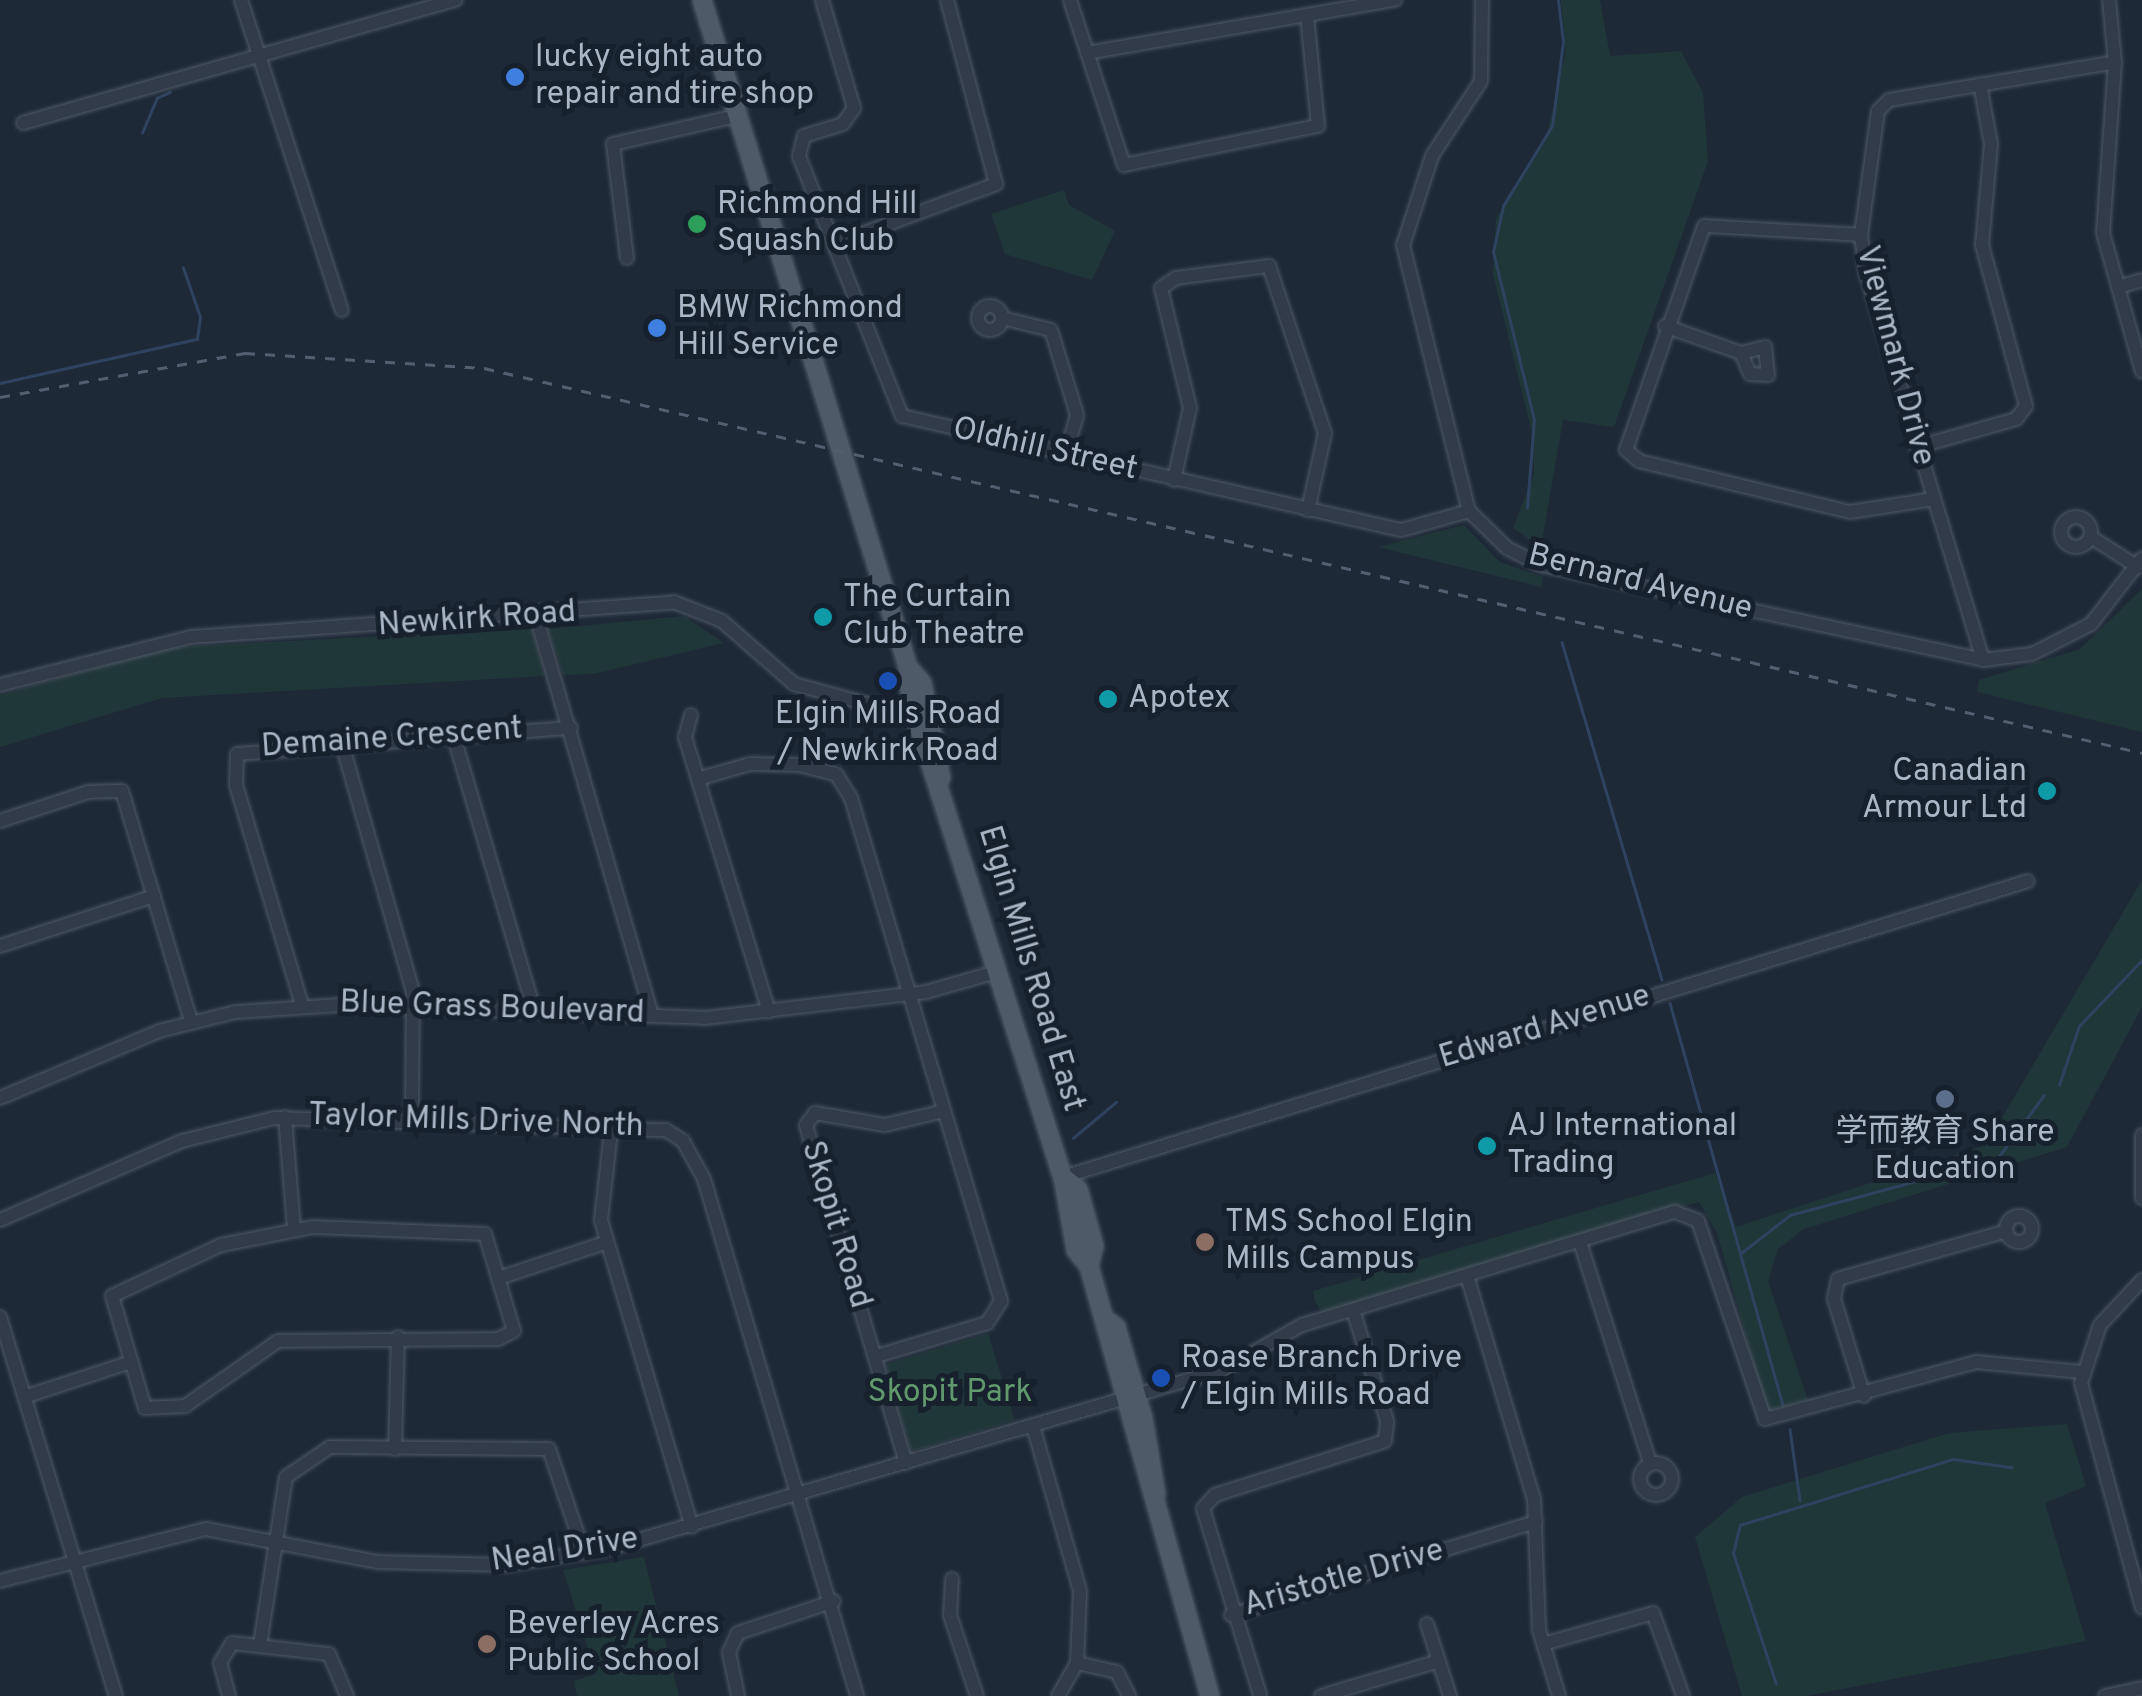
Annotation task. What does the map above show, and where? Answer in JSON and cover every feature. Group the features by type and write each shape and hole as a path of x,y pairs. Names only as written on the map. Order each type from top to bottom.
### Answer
{"main road":[{"name":"Elgin Mills Road East","path":"711,4 996,972 1063,1176 1076,1250 1089,1266 1129,1398 1210,1696"}],"street":[{"path":"241,0 342,310"},
{"path":"23,123 456,0"},
{"name":"Oldhill Street","path":"822,0 854,108 798,146 902,416 1308,510 1417,531 1469,511"},
{"path":"834,244 996,184 946,0"},
{"path":"1070,0 1124,165 1261,144 1318,126 1306,15"},
{"path":"1088,53 1395,0"},
{"path":"1469,511 1402,245 1432,156 1481,81 1482,0"},
{"path":"2110,0 2116,62 2103,233 2142,372"},
{"name":"Viewmark Drive","path":"1982,660 1917,447 1861,234 1882,104 2116,62"},
{"path":"1917,447 2016,419 2026,406 1982,245 1991,144 1980,84"},
{"path":"628,258 613,144 741,115"},
{"path":"1861,234 1704,226 1628,432 1633,457 1850,512 1934,500"},
{"path":"1174,480 1190,408 1161,288 1176,278 1269,266 1325,433 1308,510"},
{"path":"2118,287 2142,280"},
{"path":"1002,318 1051,330 1076,415 1066,454"},
{"path":"1665,326 1741,353"},
{"name":"Bernard Avenue","path":"1469,511 1507,548 1541,565 1982,660 2032,654 2091,624 2140,563"},
{"path":"2090,537 2140,563"},
{"name":"Newkirk Road","path":"0,685 190,637 691,604 794,684 890,710 918,701"},
{"path":"536,616 652,1013"},
{"path":"691,715 685,736 701,778 769,1011"},
{"name":"Demaine Crescent","path":"302,1005 234,762 247,749 571,728"},
{"path":"453,734 534,1010"},
{"path":"342,744 414,1009 412,1118"},
{"path":"701,778 762,763 839,776 1001,1305 987,1323 876,1356"},
{"path":"0,821 88,792 122,792 191,1021"},
{"name":"Edward Avenue","path":"1063,1176 2028,882"},
{"path":"0,946 154,896"},
{"name":"Blue Grass Boulevard","path":"0,1098 191,1021 302,1005 652,1013 769,1011 904,995 996,972"},
{"name":"Skopit Road","path":"906,1463 806,1125 815,1113 886,1126 940,1112"},
{"path":"285,1117 294,1229"},
{"name":"Taylor Mills Drive North","path":"0,1220 182,1141 285,1117 655,1125 692,1153 834,1601 857,1696"},
{"path":"612,1123 602,1198 608,1242 692,1527"},
{"path":"2142,1135 2142,1198"},
{"name":"Neal Drive","path":"0,1581 188,1530 273,1540 378,1562 486,1566 584,1552 801,1497 1129,1398 1238,1364 1293,1328 1675,1212 1694,1216 1756,1410 1777,1420 1864,1396"},
{"path":"294,1229 479,1232 502,1276 512,1336 278,1340 185,1406 159,1413 146,1408 112,1305 122,1287 236,1240 294,1229"},
{"path":"2006,1231 1838,1279 1834,1299 1864,1396 1976,1362 2082,1372"},
{"path":"502,1276 608,1242"},
{"path":"1580,1242 1650,1464"},
{"path":"1467,1276 1536,1522 1543,1644 1559,1696"},
{"path":"2142,1280 2100,1325 2082,1372 2084,1418 2142,1608"},
{"name":"Aristotle Drive","path":"1353,1310 1387,1421 1385,1441 1209,1498 1202,1514 1231,1614 1536,1522"},
{"path":"0,1317 116,1696"},
{"path":"394,1449 398,1337"},
{"path":"24,1397 132,1362"},
{"path":"1033,1426 1074,1555 1077,1663 1058,1696"},
{"path":"260,1645 273,1540 286,1477 304,1457 330,1447 549,1450 584,1552"},
{"path":"952,1579 950,1616 977,1696"},
{"path":"738,1696 730,1652 738,1633 834,1601"},
{"path":"1543,1644 1653,1613 1683,1696"},
{"path":"1231,1614 1260,1695"},
{"path":"1427,1624 1450,1696"},
{"path":"229,1696 221,1655 232,1643 329,1654 347,1696"},
{"path":"1321,1696 1439,1661"},
{"path":"1077,1663 1117,1672 1129,1696"},
{"path":"2105,1696 2142,1688"}],"green space":[{"path":"1561,0 1600,0 1610,56 1681,51 1703,93 1708,161 1614,427 1563,420 1541,547 1513,528 1534,475 1533,437 1493,274 1496,219 1547,134 1566,51"},
{"path":"1064,190 1069,205 1115,231 1092,280 1005,254 991,214"},
{"path":"1464,525 1500,562 1543,577 1541,587 1378,547"},
{"path":"2142,589 2142,732 1977,692 1979,680 2080,649"},
{"path":"684,616 724,643 593,674 563,675 548,629"},
{"path":"532,629 544,676 162,698 0,747 0,695 170,647"},
{"path":"2142,880 2142,1007 2067,1147 1804,1229 1778,1249 1768,1281 1808,1400 1767,1411 1717,1233 1699,1202 1322,1313 1315,1301 1313,1291 1715,1173 1736,1227 1986,1145"},
{"name":"Skopit Park","path":"988,1333 1015,1420 911,1452 885,1365"},
{"path":"2067,1424 2086,1486 2045,1503 2086,1641 1807,1696 1742,1696 1695,1537 1742,1497 1949,1433"},
{"path":"644,1557 679,1696 577,1696 574,1681 596,1674 563,1570"}],"waterway":[{"path":"1527,508 1534,420 1493,252 1503,206 1552,126 1563,42 1558,0"},
{"path":"142,133 157,98 170,92"},
{"path":"0,383 197,339 200,317 183,268"},
{"path":"1562,642 1662,979"},
{"path":"2059,1085 2079,1026 2142,960"},
{"path":"1670,1003 1783,1404"},
{"path":"1741,1253 1790,1215 1997,1159 2044,1095"},
{"path":"1073,1138 1116,1102"},
{"path":"1790,1429 1800,1500"},
{"path":"1776,1684 1733,1553 1740,1525 1953,1459 2011,1467"}],"railway":[{"path":"0,397 245,353 484,368 2142,753"}],"place":[{"name":"lucky eight auto repair and tire shop","path":"515,77"},
{"name":"Richmond Hill Squash Club","path":"697,224"},
{"name":"BMW Richmond Hill Service","path":"657,328"},
{"name":"The Curtain Club Theatre","path":"823,617"},
{"name":"Elgin Mills Road / Newkirk Road","path":"888,681"},
{"name":"Apotex","path":"1108,699"},
{"name":"Canadian Armour Ltd","path":"2047,791"},
{"name":"学而教育 Share Education","path":"1945,1099"},
{"name":"AJ International Trading","path":"1487,1146"},
{"name":"TMS School Elgin Mills Campus","path":"1205,1242"},
{"name":"Roase Branch Drive / Elgin Mills Road","path":"1161,1378"},
{"name":"Beverley Acres Public School","path":"487,1644"}]}
